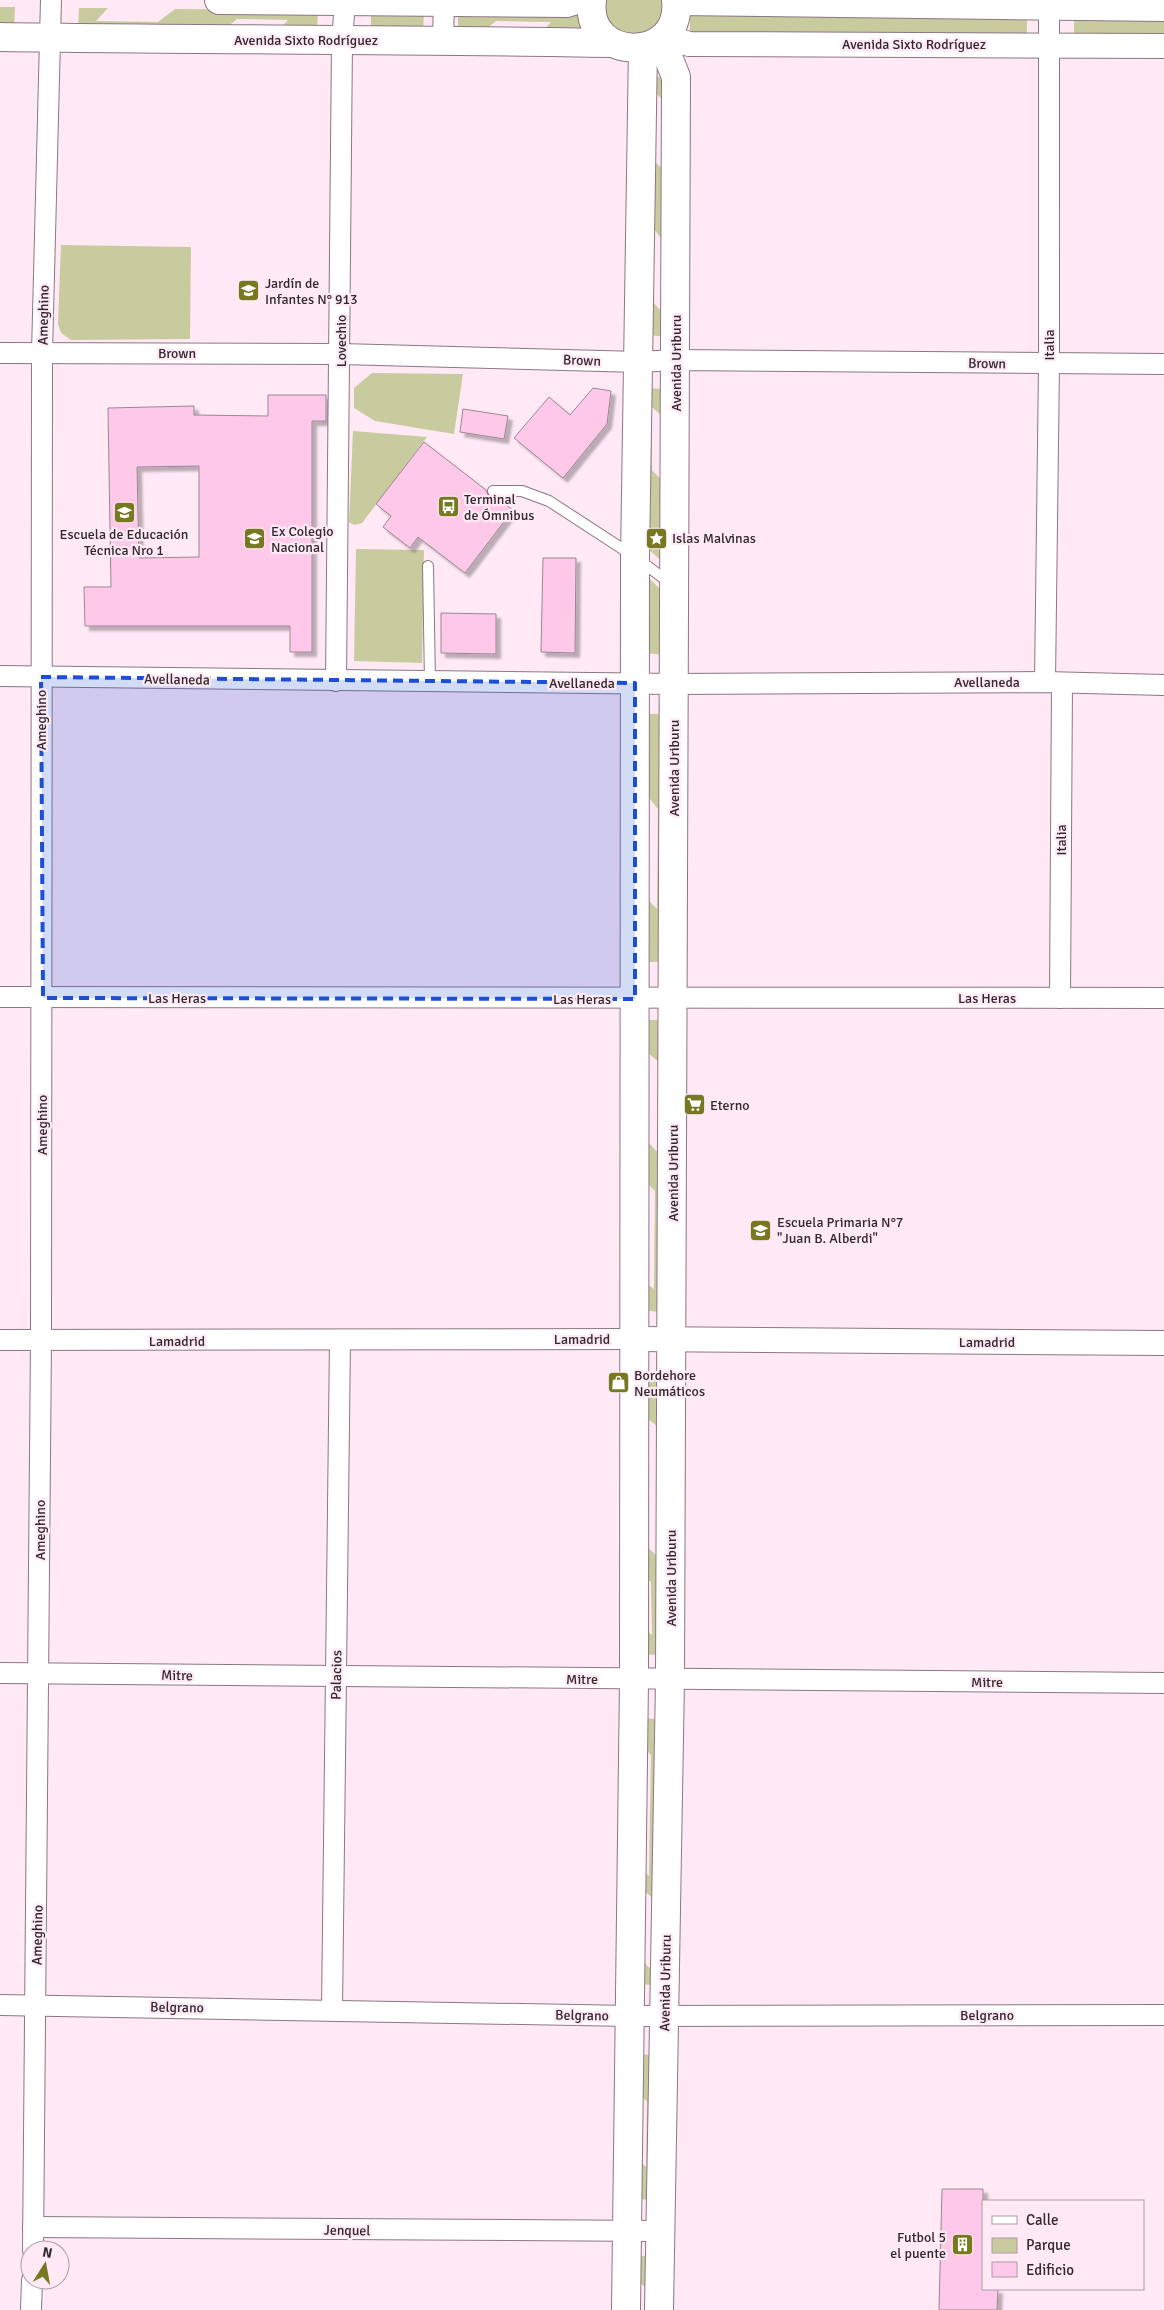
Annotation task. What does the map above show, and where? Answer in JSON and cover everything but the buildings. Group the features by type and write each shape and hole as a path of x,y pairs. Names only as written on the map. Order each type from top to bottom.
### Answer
{"main road":[{"path":"219,0 567,3 576,0"},
{"path":"592,0 591,8 594,22 602,35 612,43"},
{"path":"626,2310 634,1680 636,1339 635,557 639,362 656,41 674,21 676,2"},
{"name":"Avenida Sixto Rodríguez","path":"0,37 342,41 443,39 612,43 624,48 656,41"},
{"name":"Avenida Uriburu","path":"656,41 676,77 673,1340 670,1680 659,2310"}],"street":[{"name":"Ameghino","path":"33,2240 40,1673 43,998 41,677 42,353 50,0"},
{"path":"443,39 444,1"},
{"name":"Lovechio","path":"336,681 341,354 342,41 345,2"},
{"path":"676,2 1049,9 1164,9"},
{"name":"Italia","path":"1049,9 1049,364 1053,682 1060,998"},
{"name":"Avenida Sixto Rodríguez","path":"656,41 689,44 1164,46"},
{"name":"Brown","path":"0,353 341,354 639,362 676,360 1164,364"},
{"name":"Avellaneda","path":"0,676 674,684 1053,682 1164,685"},
{"name":"Las Heras","path":"0,997 1164,998"},
{"name":"Lamadrid","path":"0,1340 636,1339 1164,1343"},
{"name":"Palacios","path":"332,2010 340,1340"},
{"name":"Mitre","path":"0,1673 634,1680 1164,1683"},
{"name":"Belgrano","path":"0,2004 631,2016 1164,2015"},
{"name":"Jenquel","path":"33,2227 660,2232"},
{"path":"31,2310 32,2290"}],"lane":[{"path":"493,491 522,491 549,501 635,557 675,586"},
{"path":"428,566 430,682"}],"highlighted area":[{"path":"41,677 635,683 635,999 43,998"}],"green space":[{"path":"604,0 668,0 660,27 631,37 610,23 606,14"},
{"path":"0,7 15,7 14,30 0,30"},
{"path":"79,8 108,8 96,21 158,22 175,9 318,10 317,33 276,33 288,20 237,19 221,32 78,31"},
{"path":"371,10 424,11 423,34 371,33"},
{"path":"458,11 583,12 590,28 539,35 551,22 496,21 480,34 458,34"},
{"path":"690,14 1027,15 1027,38 690,37"},
{"path":"1074,15 1164,15 1164,39 1074,38"},
{"path":"649,76 669,78 669,106 654,91 653,160 668,174 667,337 648,335 648,297 662,312 662,240 648,220"},
{"path":"61,245 191,247 190,339 71,340 61,333 58,324"},
{"path":"372,373 463,374 454,434 375,421 354,408 354,388"},
{"path":"647,388 666,389 666,420 652,407 652,470 666,485 665,564 646,547"},
{"path":"353,431 427,437 362,523 354,525 349,522"},
{"path":"356,549 424,550 422,663 354,661"},
{"path":"646,575 665,594 664,655 646,653"},
{"path":"645,714 664,714 662,962 644,962 644,896 657,909 658,809 645,793"},
{"path":"643,1020 662,1020 661,1064 648,1053 648,1142 660,1155 659,1312 642,1310 642,1281 654,1289 655,1191 642,1178"},
{"path":"641,1378 659,1379 658,1427 646,1417 644,1544 657,1556 657,1655 639,1654 639,1623 652,1635 651,1582 640,1573"},
{"path":"639,1718 656,1719 655,1900 642,1889 641,1960 654,1972 654,1985 637,1984 638,1866 649,1876 651,1755 639,1742"},
{"path":"637,2054 654,2055 652,2200 636,2199 636,2157 646,2167 647,2102 637,2090"},
{"path":"635,2256 652,2256 652,2292 640,2283"}],"place":[{"name":"Jardín de Infantes N° 913","path":"249,291"},
{"name":"Terminal de Ómnibus","path":"448,507"},
{"name":"Escuela de Educación Técnica Nro 1","path":"124,512"},
{"name":"Islas Malvinas","path":"656,538"},
{"name":"Ex Colegio Nacional","path":"255,539"},
{"name":"Eterno","path":"694,1105"},
{"name":"Escuela Primaria N°7 \"Juan B. Alberdi\"","path":"761,1230"},
{"name":"Bordehore Neumáticos","path":"618,1383"},
{"name":"Futbol 5 el puente","path":"962,2245"}]}
